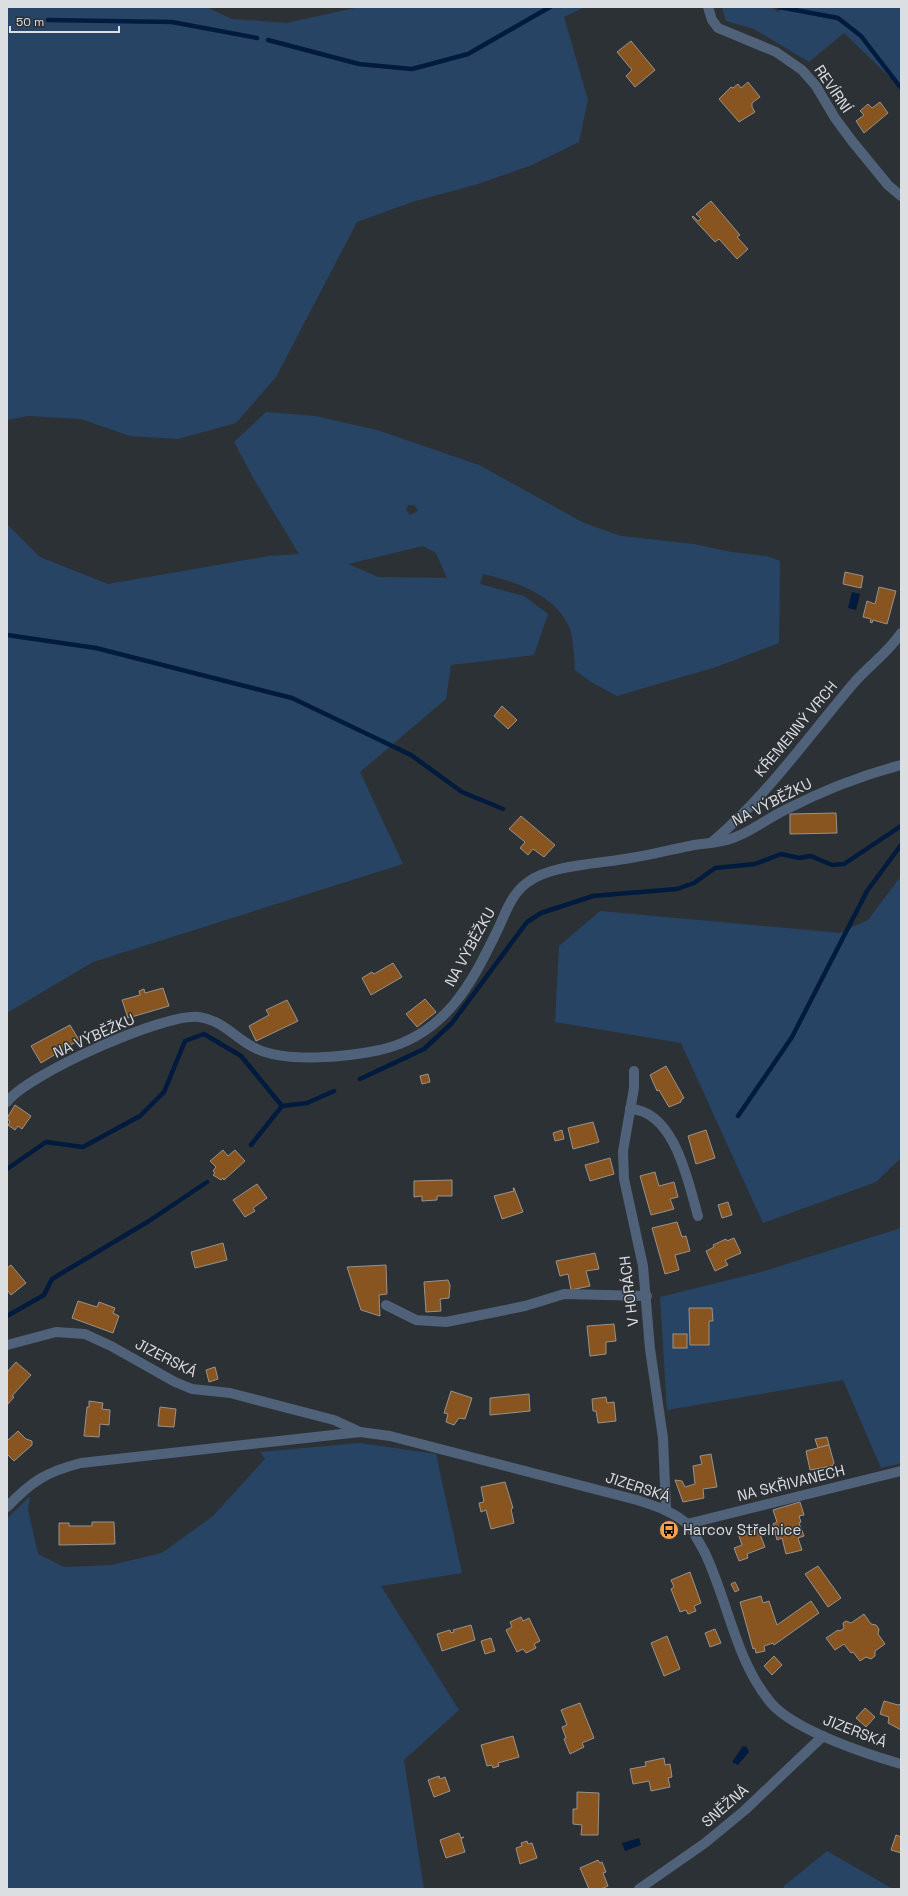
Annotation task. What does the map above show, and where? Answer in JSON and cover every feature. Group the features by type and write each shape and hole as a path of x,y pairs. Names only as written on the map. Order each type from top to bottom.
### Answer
{"street":[{"name":"REVÍRNÍ","path":"708,7 712,20 718,28 776,52 802,70 816,86 835,118 852,141 888,185 901,196"},
{"name":"KŘEMENNÝ VRCH","path":"712,842 754,803 855,682 893,645 901,634"},
{"name":"NA VÝBĚŽKU","path":"7,1102 11,1096 41,1076 118,1038 185,1017 198,1016 217,1022 227,1027 244,1042 257,1049 287,1057 348,1055 380,1050 403,1043 425,1032 453,1006 472,980 513,897 530,880 564,868 635,858 732,839 791,807 836,788 901,765"},
{"name":"V HORÁCH","path":"634,1071 634,1088 623,1151 624,1179 644,1266 650,1349 663,1438 666,1509"},
{"path":"630,1109 641,1110 650,1114 664,1127 682,1162 698,1216"},
{"path":"386,1305 416,1320 446,1322 497,1312 564,1294 647,1296"},
{"name":"JIZERSKÁ","path":"7,1345 56,1332 84,1334 111,1346 175,1382 192,1389 230,1393 334,1420 360,1432"},
{"name":"JIZERSKÁ","path":"7,1507 27,1486 55,1470 81,1463 360,1432 390,1436 473,1456 666,1509 687,1524 713,1570 744,1658 760,1688 772,1704 797,1723 823,1736 901,1764"},
{"name":"NA SKŘIVANECH","path":"687,1524 901,1472"},
{"name":"SNĚŽNÁ","path":"639,1889 705,1843 728,1824 823,1736"}],"shaded area":[{"path":"7,7 206,7 232,19 287,23 359,7 585,7 564,17 588,100 579,142 532,165 478,184 412,202 357,222 276,377 236,423 178,439 130,436 81,419 28,416 7,420"},
{"path":"722,7 772,7 777,12 786,7 901,7 901,88 844,33 809,62 754,29 726,21"},
{"path":"266,412 315,416 377,430 479,465 584,523 621,536 694,544 731,552 767,556 780,561 779,643 716,667 617,696 591,682 575,670 571,632 563,616 554,606 533,591 520,585 483,574 480,584 524,596 548,614 534,655 451,665 446,699 360,772 403,864 93,962 7,1013 7,524 40,557 108,584 269,556 299,554 255,481 234,442","holes":["408,505 414,505 418,511 410,515 406,510","423,546 436,553 447,578 378,577 348,564"]},
{"path":"852,592 860,594 856,610 848,608"},
{"path":"901,876 901,1158 876,1182 763,1223 681,1043 555,1022 559,946 600,911 840,933 868,920"},
{"path":"901,1228 901,1463 881,1468 843,1380 667,1410 660,1297 761,1272"},
{"path":"360,1443 436,1454 462,1573 381,1586 459,1710 404,1760 424,1889 7,1889 7,1519 30,1496 28,1510 38,1554 64,1567 111,1565 162,1553 213,1516 265,1459 260,1452"},
{"path":"743,1746 747,1747 749,1752 738,1765 732,1762"},
{"path":"639,1838 641,1845 625,1851 622,1843"},
{"path":"827,1851 893,1889 784,1889 784,1886"}],"building":[{"path":"631,41 655,70 635,87 626,76 632,70 617,52"},
{"path":"748,82 760,97 752,103 752,107 755,112 739,122 719,99 731,87 733,88 738,84 741,88"},
{"path":"880,102 888,113 864,133 856,121 864,115 860,111 868,104 872,108"},
{"path":"711,201 740,235 737,237 748,249 737,259 719,239 715,242 692,217 693,216 698,221 701,219 696,214"},
{"path":"845,572 863,576 861,588 843,584"},
{"path":"879,587 896,591 887,624 873,620 872,623 870,622 871,619 863,617 867,601 875,604"},
{"path":"502,706 517,720 508,729 494,716"},
{"path":"836,813 837,833 790,834 790,814"},
{"path":"521,816 555,845 544,857 533,849 528,855 520,848 525,842 509,829"},
{"path":"393,963 402,977 371,995 362,978 372,972 374,974"},
{"path":"163,988 169,1006 128,1018 122,1000 140,995 139,991 144,989 145,993"},
{"path":"425,999 436,1012 417,1027 406,1014"},
{"path":"287,1000 298,1021 256,1041 249,1026 269,1015 266,1010"},
{"path":"70,1025 79,1040 41,1063 31,1046"},
{"path":"666,1066 684,1098 681,1102 669,1107 659,1090 657,1091 650,1075"},
{"path":"428,1074 430,1082 422,1084 420,1076"},
{"path":"15,1105 31,1116 22,1129 18,1126 15,1130 8,1125 10,1122 7,1118"},
{"path":"593,1122 599,1142 573,1149 568,1128"},
{"path":"562,1130 564,1139 555,1141 553,1133"},
{"path":"706,1130 715,1158 696,1164 688,1136"},
{"path":"223,1150 228,1156 235,1150 245,1161 224,1180 223,1178 221,1180 213,1175 215,1173 213,1171 216,1167 210,1161"},
{"path":"610,1158 614,1174 590,1181 585,1165"},
{"path":"655,1172 659,1186 674,1182 678,1197 670,1199 674,1209 651,1215 640,1176"},
{"path":"452,1180 452,1196 437,1196 437,1200 422,1201 422,1196 414,1197 414,1181"},
{"path":"257,1184 267,1198 253,1208 255,1211 245,1217 233,1200"},
{"path":"513,1188 523,1212 502,1219 494,1196 514,1191"},
{"path":"728,1202 732,1215 722,1218 718,1205"},
{"path":"677,1222 682,1237 686,1236 690,1251 675,1255 679,1270 665,1274 652,1228"},
{"path":"734,1238 741,1253 725,1260 728,1265 715,1271 706,1251 714,1247 713,1245 726,1239 727,1241"},
{"path":"223,1243 227,1260 195,1268 191,1252"},
{"path":"595,1253 599,1269 586,1271 590,1286 571,1290 568,1274 560,1276 556,1261"},
{"path":"11,1265 26,1283 11,1295 7,1290 7,1268"},
{"path":"386,1265 387,1294 379,1295 380,1316 361,1310 347,1267"},
{"path":"448,1280 450,1285 449,1298 440,1299 441,1311 426,1312 424,1282"},
{"path":"78,1301 97,1307 99,1302 115,1308 113,1313 119,1316 113,1333 72,1318"},
{"path":"689,1308 712,1308 713,1321 709,1321 709,1345 690,1345"},
{"path":"614,1324 616,1341 606,1342 606,1354 590,1356 587,1326"},
{"path":"673,1334 687,1334 687,1348 673,1348"},
{"path":"16,1362 31,1375 12,1396 14,1397 7,1405 7,1372"},
{"path":"215,1367 218,1379 209,1382 206,1370"},
{"path":"451,1391 472,1398 465,1419 459,1418 454,1425 446,1422 448,1414 444,1413"},
{"path":"529,1394 530,1411 490,1415 490,1398"},
{"path":"606,1397 607,1403 614,1402 616,1421 598,1423 596,1411 593,1411 592,1399"},
{"path":"89,1401 103,1403 102,1409 110,1410 109,1425 100,1424 99,1437 84,1436"},
{"path":"160,1407 176,1409 174,1427 158,1426"},
{"path":"18,1431 26,1439 32,1441 32,1445 14,1461 7,1454 7,1441"},
{"path":"827,1437 829,1445 818,1448 815,1439"},
{"path":"829,1445 834,1463 832,1466 810,1470 806,1451"},
{"path":"711,1454 717,1487 703,1489 704,1498 683,1502 675,1480 682,1481 685,1487 695,1484 693,1466 702,1464 700,1456"},
{"path":"505,1482 513,1508 511,1509 514,1523 491,1529 486,1510 481,1512 479,1503 484,1502 481,1487"},
{"path":"800,1502 804,1515 799,1516 801,1522 799,1523 804,1536 798,1538 802,1550 786,1554 782,1538 777,1540 773,1524 777,1522 773,1510"},
{"path":"92,1522 114,1522 115,1544 59,1545 59,1523 69,1523 69,1526 92,1526"},
{"path":"758,1529 765,1547 747,1554 748,1558 739,1561 734,1548 742,1545 739,1536"},
{"path":"818,1566 841,1598 828,1607 805,1574"},
{"path":"690,1572 701,1603 694,1606 696,1611 688,1614 686,1610 680,1612 671,1589 674,1587 671,1580"},
{"path":"735,1582 739,1590 735,1592 731,1584"},
{"path":"761,1596 763,1603 769,1601 777,1625 811,1601 819,1613 774,1645 773,1643 764,1646 765,1651 756,1653 755,1648 753,1649 740,1602"},
{"path":"864,1614 871,1624 876,1625 879,1629 878,1634 885,1644 875,1651 875,1656 871,1659 866,1657 860,1661 844,1644 835,1650 826,1638 844,1628 843,1623 846,1621 851,1623"},
{"path":"521,1617 523,1621 529,1618 540,1641 534,1644 536,1648 526,1653 523,1649 517,1652 506,1630 512,1627 510,1622"},
{"path":"471,1625 475,1640 442,1651 437,1634 450,1630 451,1633 454,1632 453,1630"},
{"path":"715,1629 721,1643 710,1647 705,1633"},
{"path":"667,1636 680,1669 664,1676 651,1643"},
{"path":"491,1638 495,1651 485,1654 481,1641"},
{"path":"774,1656 782,1665 772,1675 764,1666"},
{"path":"884,1701 898,1705 901,1704 901,1730 888,1723 889,1717 880,1714"},
{"path":"580,1703 594,1738 582,1743 584,1747 570,1754 564,1739 566,1738 562,1727 567,1725 561,1710"},
{"path":"865,1708 875,1717 866,1727 856,1718"},
{"path":"513,1736 519,1757 498,1763 499,1766 493,1768 492,1765 487,1766 481,1745"},
{"path":"664,1758 665,1765 670,1764 672,1777 668,1778 670,1787 651,1791 649,1781 633,1784 630,1769 646,1766 645,1762"},
{"path":"439,1776 440,1779 445,1777 450,1791 434,1797 428,1780"},
{"path":"577,1792 599,1793 598,1835 581,1835 582,1825 573,1824 573,1809 577,1809"},
{"path":"459,1833 461,1838 464,1837 461,1839 465,1852 446,1858 440,1840"},
{"path":"896,1835 901,1837 901,1853 891,1850"},
{"path":"527,1841 528,1844 532,1843 537,1858 520,1864 516,1848 522,1846 521,1843"},
{"path":"598,1860 600,1863 602,1862 606,1872 603,1873 608,1886 601,1889 589,1889 580,1868"}],"waterway":[{"path":"268,40 359,64 412,69 468,54 550,7"},
{"path":"779,7 838,18 861,36 901,88"},
{"path":"48,20 172,22 257,38"},
{"path":"7,635 96,648 292,698 411,755 462,792 503,809"},
{"path":"360,1079 424,1049 452,1023 527,922 541,913 593,896 677,889 694,883 715,868 755,864 781,854 799,858 811,856 832,865 844,864 901,826"},
{"path":"738,1116 792,1037 867,891 901,845"},
{"path":"7,1169 46,1142 83,1147 140,1116 164,1092 185,1041 204,1034 241,1056 282,1106 307,1103 334,1091"},
{"path":"251,1145 282,1106"},
{"path":"7,1316 44,1295 52,1279 149,1221 207,1182"}],"place":[{"name":"Harcov Střelnice","path":"669,1530"}]}
